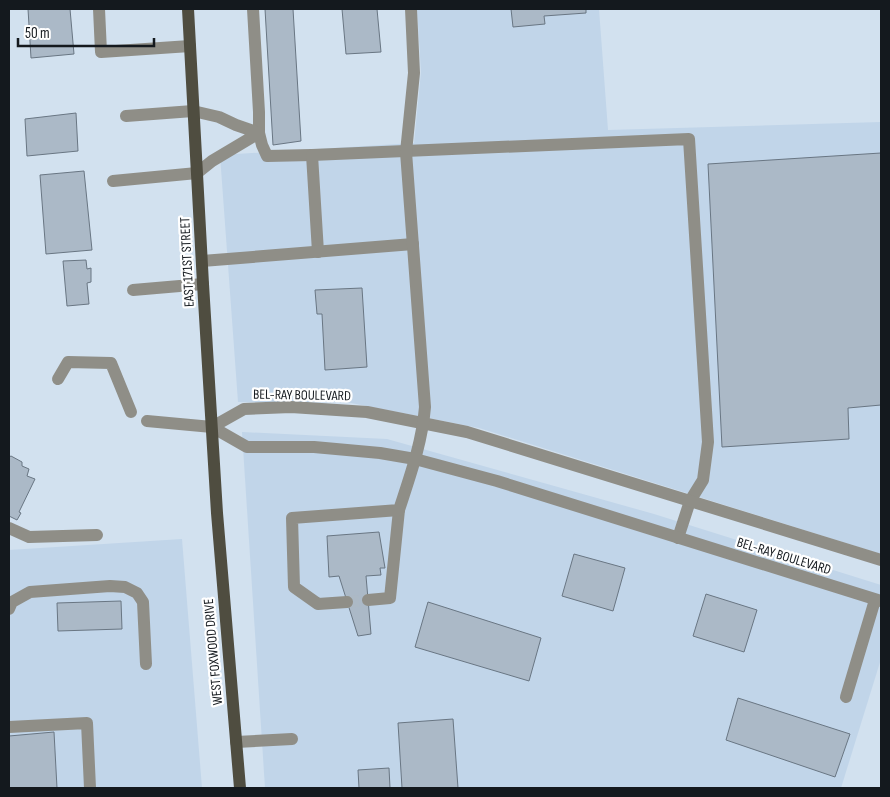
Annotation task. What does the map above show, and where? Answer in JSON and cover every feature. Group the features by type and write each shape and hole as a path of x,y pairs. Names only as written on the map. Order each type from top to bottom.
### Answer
{"main road":[{"name":"EAST 171ST STREET","path":"188,9 217,513"},
{"name":"WEST FOXWOOD DRIVE","path":"217,513 240,788"}],"street":[{"path":"99,9 101,52 190,46"},
{"path":"253,9 259,133 267,156 312,156 689,139 708,442 703,480 690,502 678,538"},
{"path":"368,600 390,598 399,510 424,423 425,407 406,152 414,73 411,9"},
{"path":"126,116 193,111 219,117 259,133"},
{"path":"114,181 197,173 212,161 259,133"},
{"path":"312,156 318,252"},
{"path":"202,261 413,244"},
{"path":"133,290 203,284"},
{"path":"58,380 68,362 111,363 131,412"},
{"name":"BEL-RAY BOULEVARD","path":"212,427 244,409 291,407 367,412 424,423 467,432 881,560"},
{"path":"147,421 212,427"},
{"name":"BEL-RAY BOULEVARD","path":"212,427 247,447 314,447 380,453 415,459 498,481 878,601"},
{"path":"348,602 318,604 294,587 292,518 399,510"},
{"path":"9,528 29,537 97,535"},
{"path":"9,609 12,602 30,592 110,586 125,587 137,593 142,602 146,664"},
{"path":"846,697 878,601"},
{"path":"9,727 87,723 90,788"},
{"path":"236,742 292,739"}],"shaded area":[{"path":"417,9 599,9 608,130 881,122 881,554 479,428 346,402 238,402 220,155 414,143 421,72"},
{"path":"242,432 387,439 654,514 881,585 881,659 841,788 265,788"},
{"path":"182,539 202,788 9,788 9,550"}],"building":[{"path":"28,9 70,9 74,54 31,58"},
{"path":"265,9 293,9 301,141 273,145"},
{"path":"342,9 377,9 381,52 346,54"},
{"path":"511,9 586,9 586,13 544,16 545,24 513,27"},
{"path":"76,113 78,151 27,156 25,119"},
{"path":"881,153 881,405 848,408 849,439 722,447 708,164"},
{"path":"84,171 92,250 46,254 40,175"},
{"path":"86,260 87,269 91,268 91,282 87,283 89,304 67,306 63,261"},
{"path":"362,288 367,367 325,370 322,314 317,314 315,290"},
{"path":"11,456 22,462 22,466 29,469 27,476 35,479 17,520 9,516 9,457"},
{"path":"379,532 385,568 380,568 381,575 366,576 371,634 358,636 339,576 329,577 327,536"},
{"path":"574,554 625,568 613,611 562,596"},
{"path":"706,594 757,610 744,652 693,636"},
{"path":"121,601 122,629 58,631 57,603"},
{"path":"428,602 541,638 529,681 415,647"},
{"path":"738,698 850,734 835,777 726,740"},
{"path":"453,719 458,788 402,788 398,723"},
{"path":"54,732 57,788 9,788 9,736"},
{"path":"389,768 390,788 359,788 358,770"}],"tunnel":[{"path":"347,602 368,600"}]}
